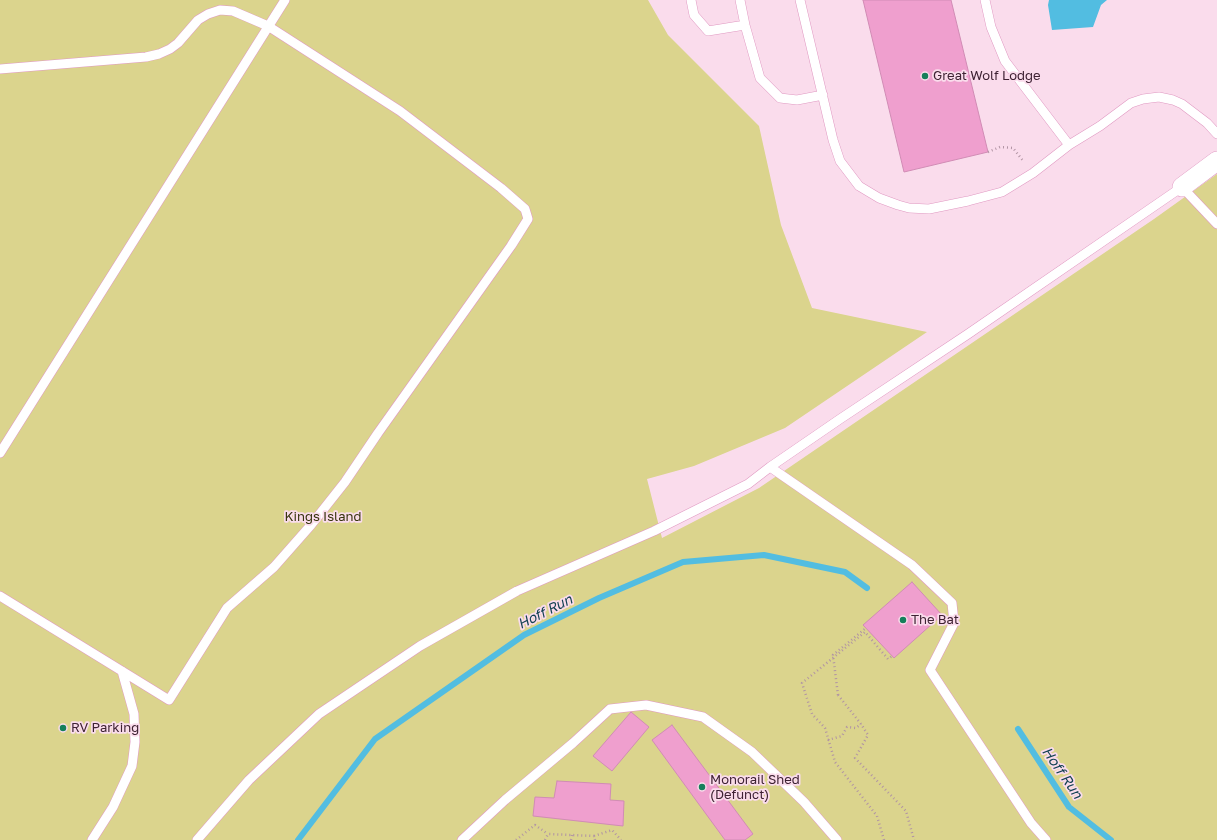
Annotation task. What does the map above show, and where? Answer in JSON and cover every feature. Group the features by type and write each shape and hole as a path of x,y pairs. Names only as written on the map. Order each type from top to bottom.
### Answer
{"street":[{"path":"1182,187 1217,161"}],"lane":[{"path":"0,453 285,0"},
{"path":"691,0 694,15 708,31 745,25"},
{"path":"740,0 745,25 760,78 780,98 797,100 822,95"},
{"path":"800,0 833,140 840,161 859,186 879,198 898,205 909,208 929,209 1002,192 1033,173 1069,145 1100,126 1131,103 1143,99 1159,97 1173,100 1182,104 1207,123 1217,134"},
{"path":"985,0 991,28 1005,61 1069,145"},
{"path":"0,69 146,57 159,54 178,43 198,20 208,14 220,10 233,10 268,26 400,110 502,188 525,208 528,219 511,246 378,432 345,482 311,525 274,567 227,608 169,700 0,596"},
{"path":"197,840 250,780 319,714 420,646 517,591 654,532 748,484 846,414 968,334 1182,187 1217,224"},
{"path":"770,467 912,565 952,603 954,623 930,670 1031,823 1046,840"},
{"path":"92,840 113,807 132,766 135,742 134,714 122,671"},
{"path":"462,840 505,800 573,744 610,709 646,705 703,717 752,752 804,802 837,840"}],"path":[{"path":"988,152 1000,147 1013,148 1033,173"},
{"path":"866,628 833,655 838,696 868,735 855,758 906,811 914,840"},
{"path":"884,840 877,816 835,762 825,728 812,714 802,683 865,632 888,659 892,656"},
{"path":"828,740 842,736 847,727 856,728 861,724"},
{"path":"516,840 535,825 548,834 594,836 612,830 622,840"},
{"path":"546,840 548,834"},
{"path":"571,840 572,835"},
{"path":"594,836 595,840"}],"green space":[{"name":"Kings Island","path":"0,0 648,0 668,35 759,126 781,225 812,308 927,332 785,428 694,466 647,479 662,538 759,488 1154,219 1217,174 1217,840 0,840"}],"water":[{"path":"1049,0 1107,0 1101,5 1093,27 1052,30 1048,5"}],"building":[{"name":"Great Wolf Lodge","path":"863,0 951,0 988,152 904,172"},
{"name":"The Bat","path":"912,582 942,615 894,658 863,625"},
{"path":"631,712 649,727 612,771 593,756"},
{"name":"Monorail Shed (Defunct)","path":"672,725 753,834 745,840 725,840 652,740"},
{"path":"557,781 611,784 610,800 624,801 623,826 533,816 535,797 554,798"}],"waterway":[{"name":"Hoff Run","path":"298,840 375,739 524,635 599,598 683,562 764,555 845,572 867,588"},
{"name":"Hoff Run","path":"1018,729 1069,807 1111,840"}],"place":[{"name":"Great Wolf Lodge","path":"925,76"},
{"name":"The Bat","path":"903,620"},
{"name":"RV Parking","path":"63,728"},
{"name":"Monorail Shed (Defunct)","path":"702,787"}]}
